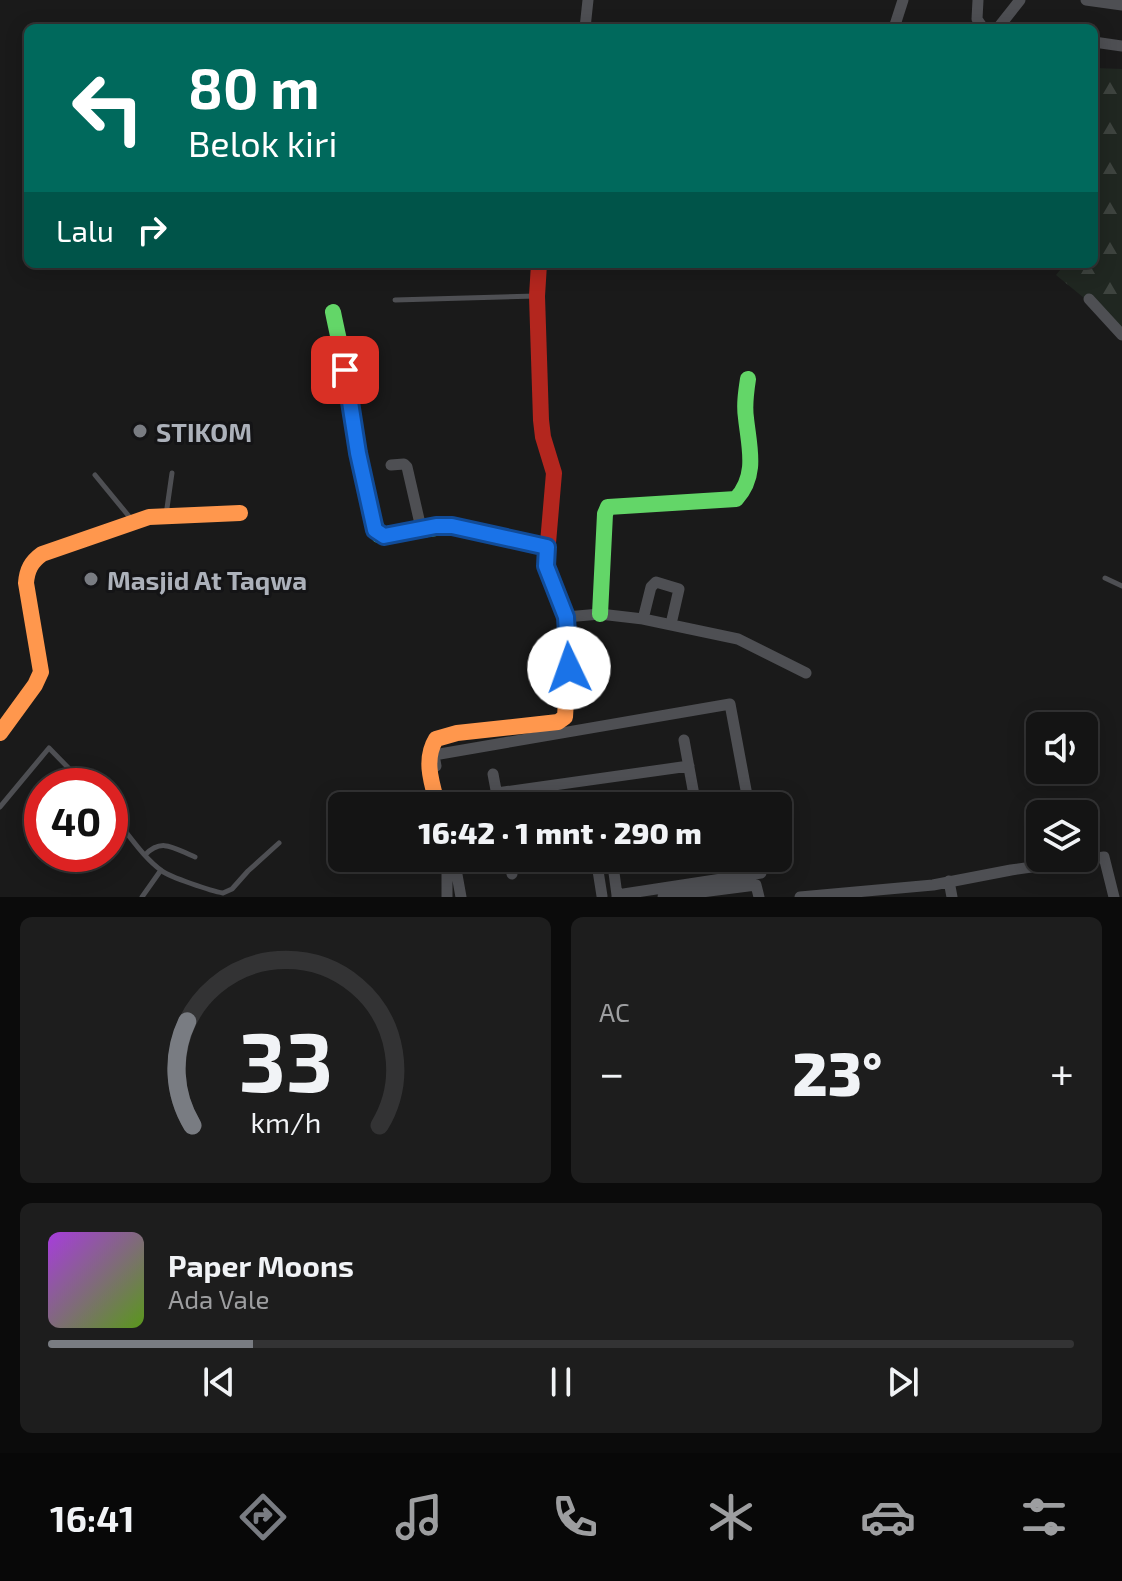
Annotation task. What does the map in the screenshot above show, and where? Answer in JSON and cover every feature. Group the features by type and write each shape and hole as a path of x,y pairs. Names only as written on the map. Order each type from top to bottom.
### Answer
{"street":[{"path":"585,24 588,0"},
{"path":"895,24 903,0"},
{"path":"978,0 977,19 980,24"},
{"path":"1001,24 1020,0"},
{"path":"1086,0 1122,5"},
{"path":"1098,43 1122,46"},
{"path":"437,792 429,762 429,751 436,739 457,733 542,725 558,722 565,717 569,687 566,617 546,566 550,509 555,487 541,420 539,268"},
{"path":"1089,299 1122,335"},
{"path":"333,312 375,530 384,536 421,528 452,526 547,547"},
{"path":"600,614 605,514 608,507 736,499 741,496 752,466 745,404 748,379"},
{"path":"391,465 404,464 407,467 421,528"},
{"path":"2,725 35,685 41,672 26,583 33,560 132,520 240,513"},
{"path":"643,619 651,587 656,582 679,589 671,624"},
{"path":"566,617 600,614 671,624 747,642 806,673"},
{"path":"439,792 434,755 730,704 746,792"},
{"path":"684,740 694,792"},
{"path":"543,792 689,766"},
{"path":"493,774 496,792"},
{"path":"800,897 949,881 1104,857 1114,897"},
{"path":"447,872 447,897"},
{"path":"457,872 461,897"},
{"path":"598,872 600,894 761,872"},
{"path":"949,881 952,897"},
{"path":"663,897 756,885 759,897"}],"lane":[{"path":"395,300 537,296"},
{"path":"166,516 172,473"},
{"path":"95,475 132,520"},
{"path":"1105,578 1122,586"},
{"path":"32,768 49,748 68,768"},
{"path":"0,807 24,778"},
{"path":"128,835 145,855 170,876 223,893 232,889 279,843"},
{"path":"145,855 160,844 195,857"},
{"path":"142,897 161,870"}],"green space":[{"path":"1098,68 1122,69 1122,329 1056,275 1062,268 1098,268"}],"traffic: fast":[{"path":"333,312 365,486 379,535 452,526 547,547"},
{"path":"600,614 605,514 608,507 736,499 743,490 750,470 745,408 748,379"}],"traffic: slow":[{"path":"0,733 41,672 26,583 30,567 38,557 149,517 240,513"},
{"path":"434,792 429,764 436,739 457,733 558,722 565,717 569,649 566,617 546,566 548,543"}],"traffic: jam":[{"path":"539,268 541,420 554,473 548,543"}],"place":[{"name":"STIKOM","path":"140,431"},
{"name":"Masjid At Taqwa","path":"91,579"}],"route":[{"path":"345,370 358,453 375,530 384,536 421,528 452,526 547,547 546,566 566,617 569,668"}]}
